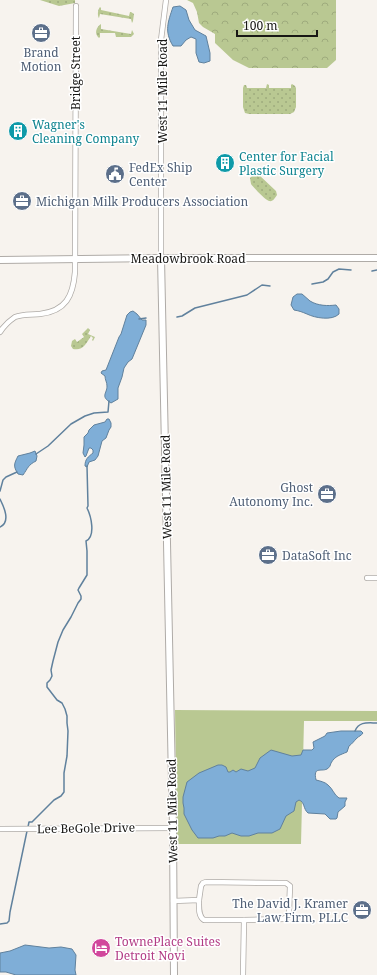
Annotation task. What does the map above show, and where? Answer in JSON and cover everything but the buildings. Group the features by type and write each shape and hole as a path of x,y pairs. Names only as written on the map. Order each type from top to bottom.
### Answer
{"street":[{"name":"West 11 Mile Road","path":"166,0 161,40 161,258 173,828 174,975"},
{"name":"Bridge Street","path":"0,332 7,323 15,318 24,315 51,312 62,306 71,294 74,285 76,6"},
{"name":"Meadowbrook Road","path":"0,260 377,258"},
{"path":"367,578 377,578"},
{"name":"Lee BeGole Drive","path":"0,829 173,828"},
{"path":"281,882 290,886 289,912 287,917 283,920 244,920 201,919 199,900 201,886 203,883 281,882"},
{"path":"173,900 199,900"},
{"path":"244,920 244,975"}],"green space":[{"path":"40,0 75,0 75,3 59,6"},
{"path":"187,0 336,0 336,60 327,68 249,68 233,60 215,43 215,34 199,23 197,12 193,3"},
{"path":"100,7 101,10 129,16 131,12 134,14 133,21 132,23 131,19 100,14 99,18 98,12"},
{"path":"101,24 101,29 131,34 132,30 134,34 131,37 116,37 115,33 100,33 99,38 96,35 96,31"},
{"path":"267,84 269,85 269,88 291,88 292,84 295,86 296,107 294,112 290,114 245,113 243,107 244,85 246,85 247,88 266,88"},
{"path":"258,174 276,191 277,195 273,200 269,201 251,184 250,178 253,175"},
{"path":"88,328 90,330 88,334 95,337 93,341 91,336 82,348 73,349 71,346 72,341 75,339 77,342 84,337 82,334"},
{"path":"175,710 377,711 377,721 304,721 301,844 177,844"}],"water":[{"path":"180,6 186,10 189,20 195,30 206,36 210,53 210,61 204,63 199,62 196,53 196,39 191,37 181,46 173,46 170,41 168,36 168,22 173,7"},
{"path":"297,294 302,294 316,304 336,305 339,309 339,314 332,318 323,318 314,317 294,310 291,305 293,297"},
{"path":"133,311 142,320 146,320 146,325 132,359 124,368 118,388 118,399 111,403 105,397 107,385 105,376 101,373 102,371 106,370 127,315"},
{"path":"109,419 111,423 111,427 106,438 102,441 98,456 95,460 89,462 87,467 85,466 86,460 93,453 93,450 89,448 85,457 83,453 84,437 94,425 105,422"},
{"path":"35,451 37,456 36,461 30,465 23,475 18,474 15,469 15,465 18,456"},
{"path":"361,731 363,733 349,746 347,752 336,757 327,769 318,770 315,776 316,780 327,784 339,798 347,798 345,806 338,812 336,819 330,819 325,814 308,813 302,802 299,800 296,802 294,811 286,816 280,829 272,833 258,833 249,836 241,836 232,833 213,838 198,838 192,830 184,814 183,797 187,782 199,773 218,765 226,767 228,772 233,770 236,772 241,769 248,771 255,768 260,758 271,750 292,756 301,755 303,750 312,750 314,748 313,742 325,736 327,733"},
{"path":"25,945 72,949 76,955 76,975 16,975 0,972 0,953"}],"waterway":[{"path":"312,284 323,282 328,279 333,272 339,269 351,270"},
{"path":"372,271 377,270"},
{"path":"177,317 182,316 195,308 247,295 262,285 270,286"},
{"path":"139,319 146,318"},
{"path":"36,454 48,446 71,424 94,413 108,412 109,401"},
{"path":"28,827 29,822 32,822 64,792 64,773 67,756 68,731 67,716 62,703 57,700 47,687 47,683 52,676 51,670 58,642 63,630 81,599 78,590 87,575 86,541 91,535 92,530 87,508 87,466"},
{"path":"0,491 3,480 17,472"},
{"path":"0,499 6,514 5,522 0,527"},
{"path":"355,731 361,724 377,723"},
{"path":"0,924 7,923 9,921 27,831"}],"place":[{"name":"Brand Motion","path":"41,33"},
{"name":"Wagner's Cleaning Company","path":"18,131"},
{"name":"Center for Facial Plastic Surgery","path":"225,163"},
{"name":"FedEx Ship Center","path":"115,174"},
{"name":"Michigan Milk Producers Association","path":"22,201"},
{"name":"Ghost Autonomy Inc.","path":"327,494"},
{"name":"DataSoft Inc","path":"268,555"},
{"name":"The David J. Kramer Law Firm, PLLC","path":"362,910"},
{"name":"TownePlace Suites Detroit Novi","path":"101,948"}]}
